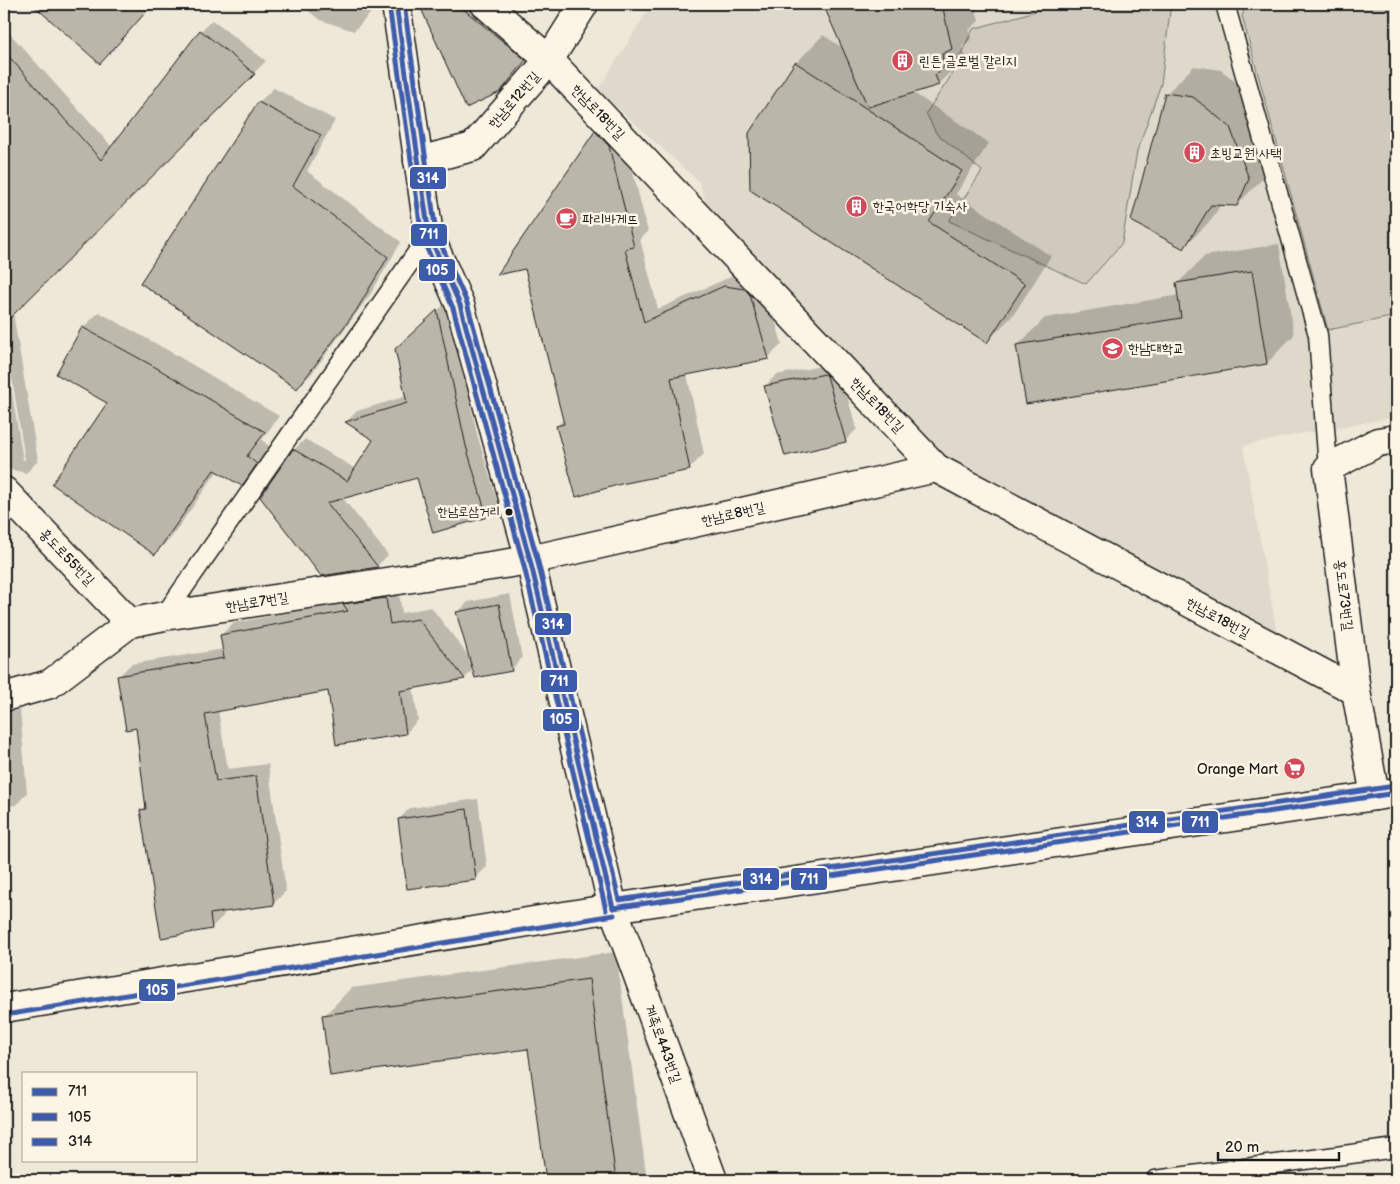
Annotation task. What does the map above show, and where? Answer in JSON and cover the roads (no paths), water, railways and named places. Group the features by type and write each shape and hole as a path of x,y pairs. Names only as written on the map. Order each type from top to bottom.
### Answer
{"street":[{"name":"계족로443번길","path":"396,4 429,235 460,305 530,560 613,908 713,1180"},
{"name":"한남로18번길","path":"484,4 549,60 936,468 1356,691"},
{"name":"한남로12번길","path":"418,161 473,147 549,60 584,4"},
{"path":"1328,468 1378,442 1396,439"},
{"name":"한남로8번길","path":"530,560 936,468"},
{"name":"홍도로73번길","path":"1328,468 1356,691 1390,799"},
{"name":"홍도로55번길","path":"4,491 130,623"},
{"name":"한남로7번길","path":"4,697 50,684 130,623 164,616 530,560"},
{"path":"4,1008 613,908 1390,799"}],"lane":[{"path":"1225,4 1318,335 1328,468"},
{"path":"164,616 429,235"},
{"path":"1156,1180 1396,1148"}],"place":[{"name":"린튼 글로벌 칼리지","path":"903,61"},
{"name":"초빙교원 사택","path":"1194,153"},
{"name":"한국어학당 기숙사","path":"857,206"},
{"name":"파리바게뜨","path":"566,219"},
{"name":"한남대학교","path":"1112,348"},
{"name":"한남로삼거리","path":"509,512"},
{"name":"Orange Mart","path":"1294,769"}]}
